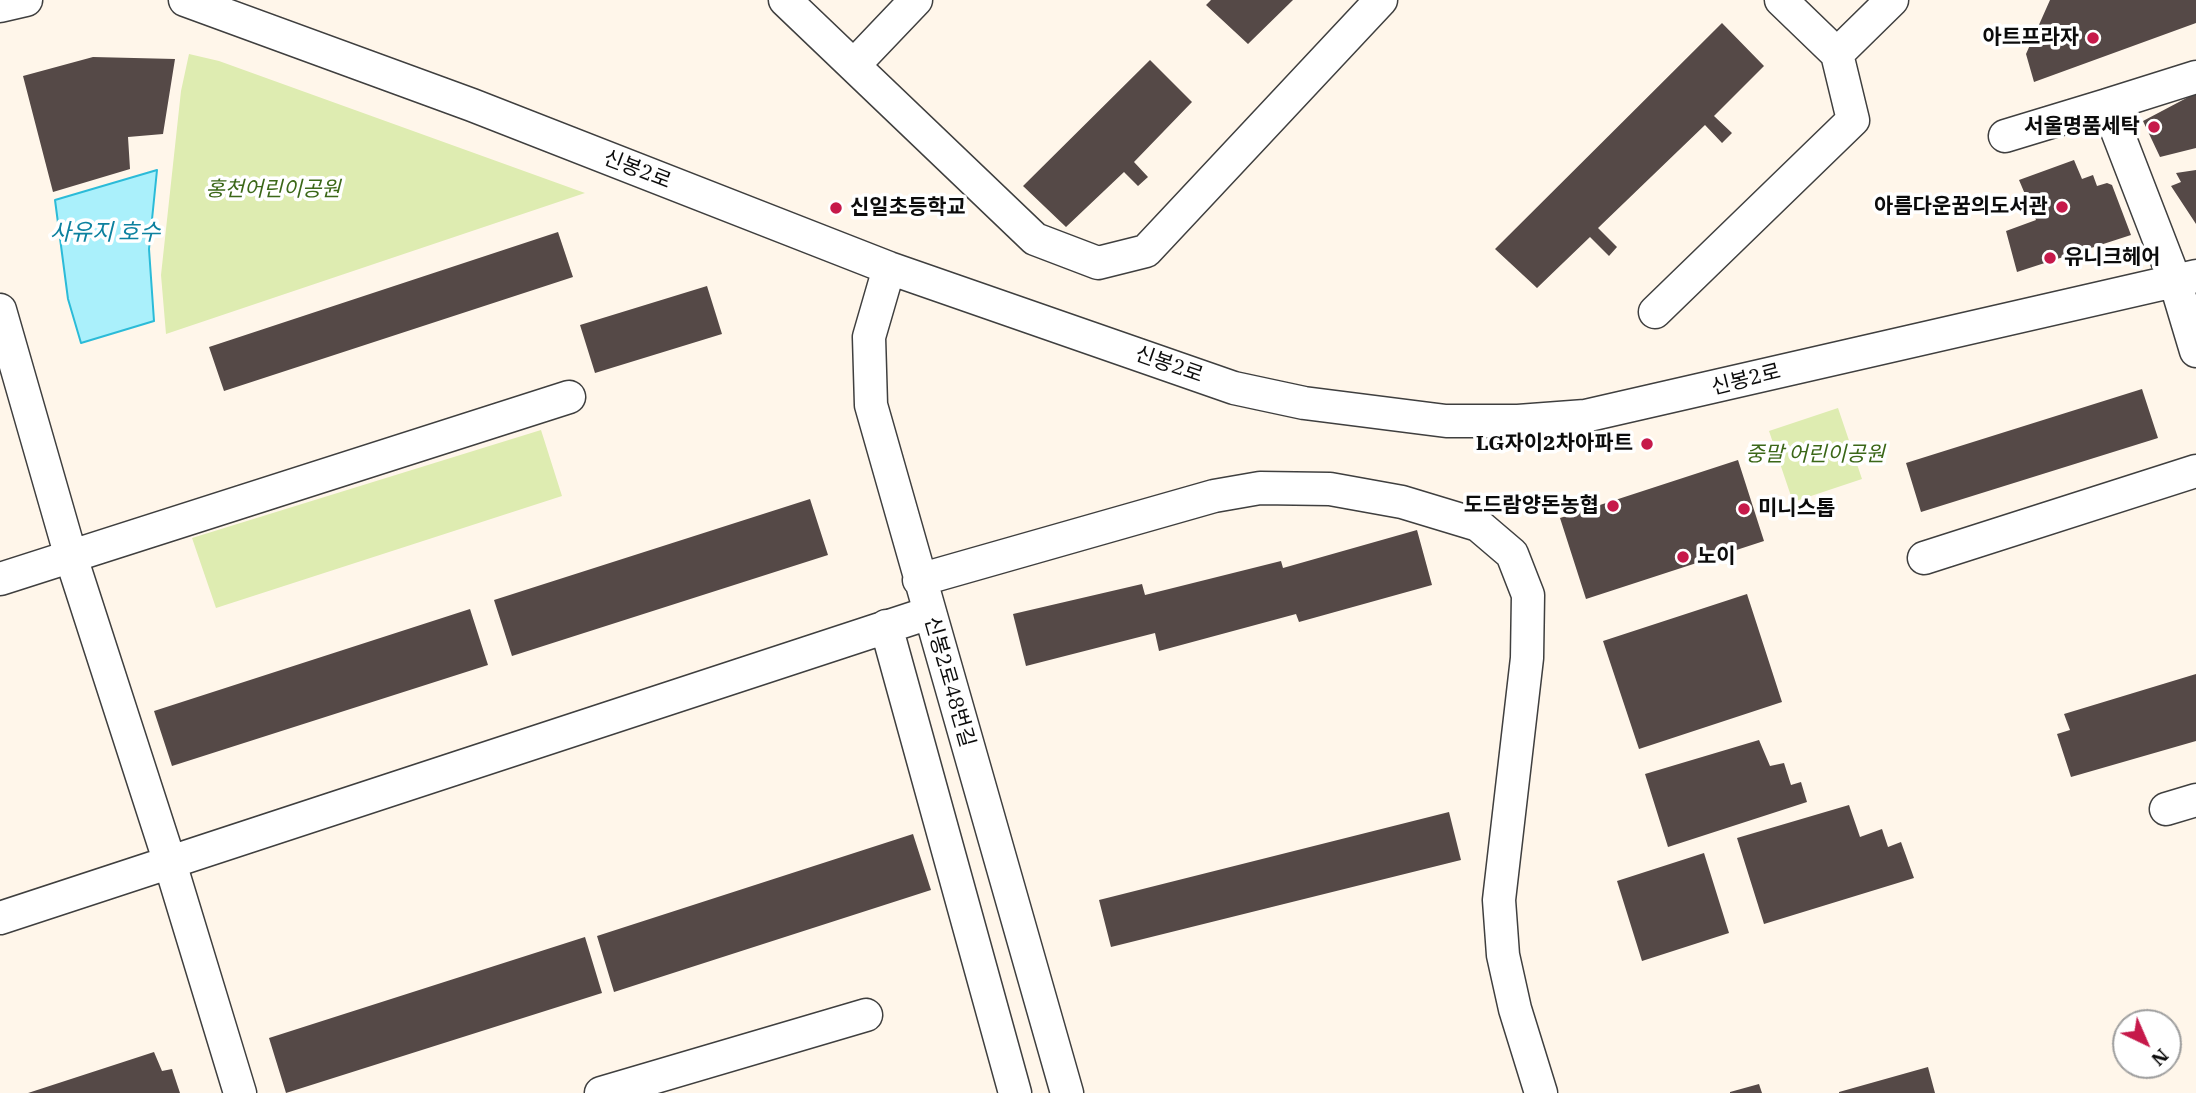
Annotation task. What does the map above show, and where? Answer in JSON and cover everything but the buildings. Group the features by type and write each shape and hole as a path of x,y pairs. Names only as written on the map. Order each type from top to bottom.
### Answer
{"street":[{"path":"0,6 26,0"},
{"name":"신봉2로","path":"185,0 472,105 888,268 1234,387 1304,403 1446,421 1518,421 1585,416 2185,278"},
{"path":"785,0 1035,239 1098,263 1146,251 1381,0"},
{"path":"854,65 916,0"},
{"path":"1655,312 1853,120 1838,54 1781,0"},
{"path":"1838,54 1892,0"},
{"path":"2005,136 2196,77"},
{"path":"2107,105 2185,278 2196,351"},
{"name":"신봉2로48번길","path":"888,268 869,337 871,405 1067,1093"},
{"path":"0,310 71,556 170,863 240,1093"},
{"path":"0,579 569,397"},
{"path":"1924,558 2196,471"},
{"path":"919,580 1214,496 1260,488 1330,489 1402,502 1478,525 1512,554 1528,594 1525,672 1499,900 1503,955 1515,1009 1541,1093"},
{"path":"0,918 929,613"},
{"path":"887,626 1015,1093"},
{"path":"2166,809 2196,800"},
{"path":"601,1093 866,1015"}],"green space":[{"name":"홍천어린이공원","path":"189,54 219,61 585,193 166,334 161,275 181,91"},
{"name":"중말 어린이공원","path":"1838,408 1862,479 1793,502 1769,431"},
{"path":"541,430 562,496 216,608 192,538"}],"water":[{"name":"사유지 호수","path":"157,170 149,249 154,321 81,343 68,299 55,200"}],"place":[{"name":"아트프라자","path":"2093,38"},
{"name":"서울명품세탁","path":"2154,127"},
{"name":"아름다운꿈의도서관","path":"2062,207"},
{"name":"신일초등학교","path":"836,208"},
{"name":"유니크헤어","path":"2050,258"},
{"name":"LG자이2차아파트","path":"1647,444"},
{"name":"도드람양돈농협","path":"1613,506"},
{"name":"미니스톱","path":"1744,509"},
{"name":"노이","path":"1683,557"}]}
